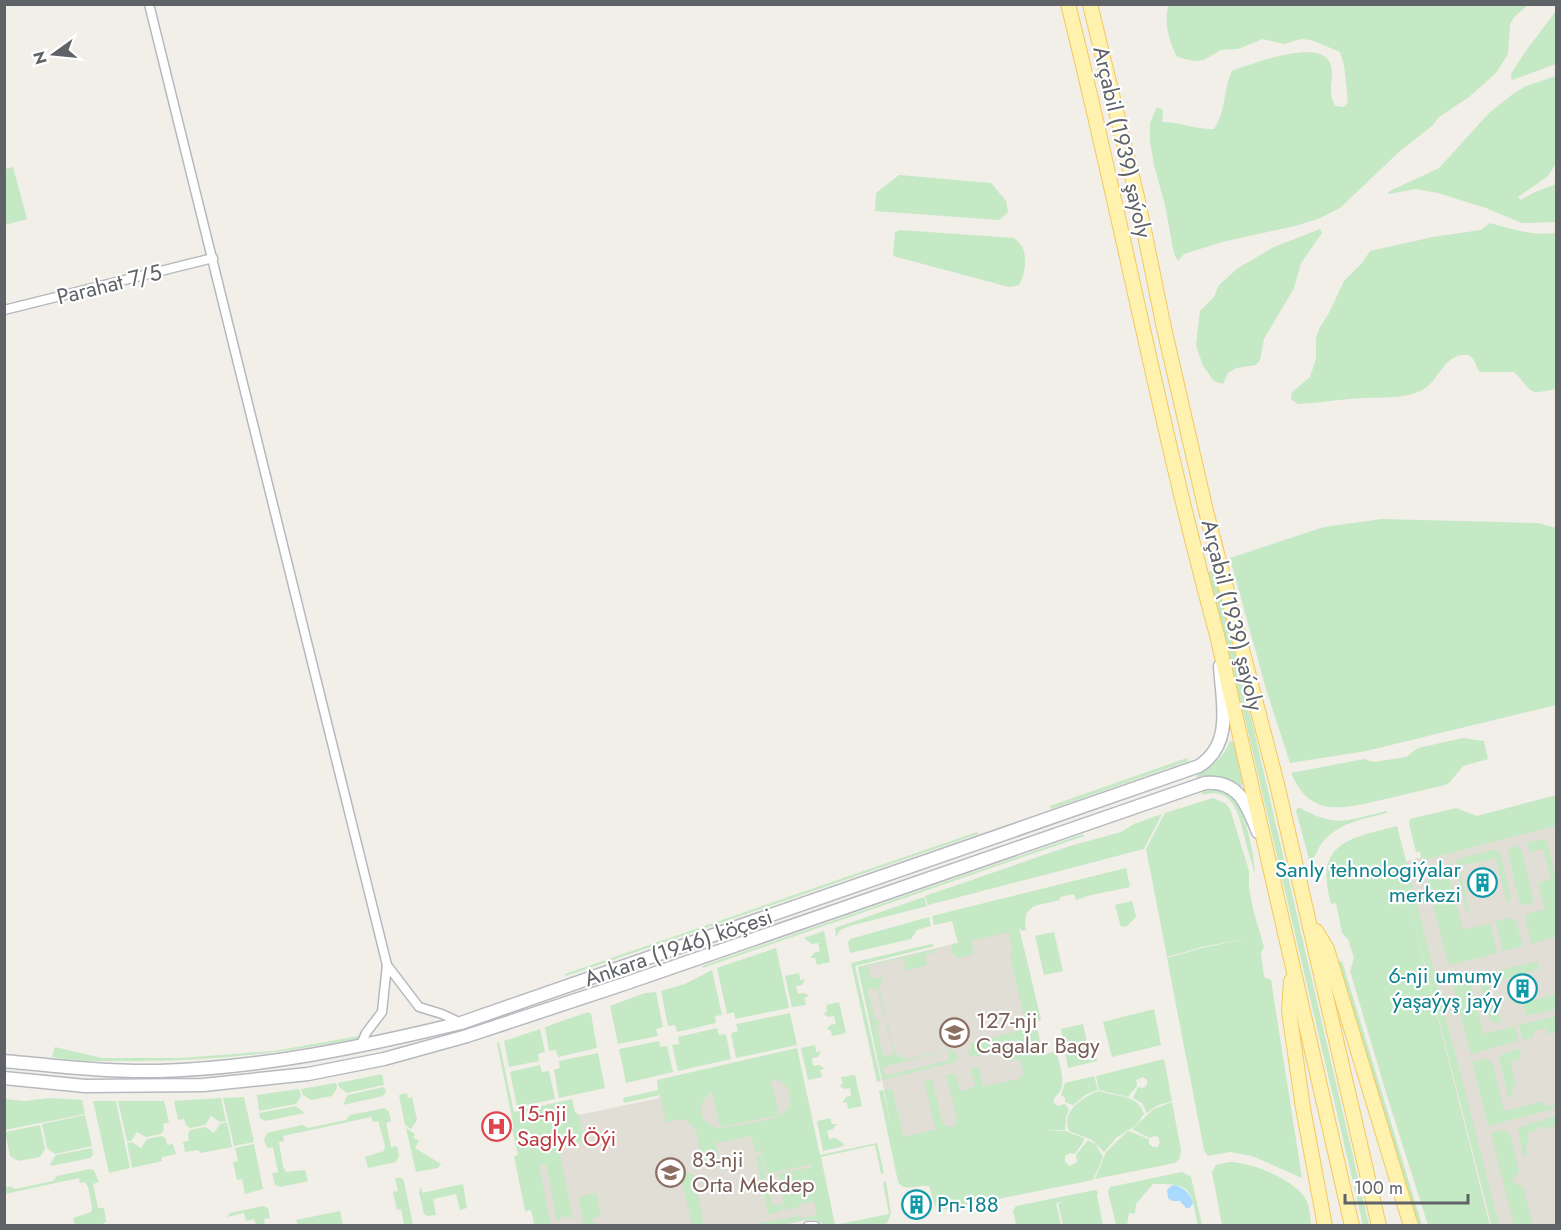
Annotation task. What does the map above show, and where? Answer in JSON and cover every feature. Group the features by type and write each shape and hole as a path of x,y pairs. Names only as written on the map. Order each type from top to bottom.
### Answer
{"main road":[{"name":"Arçabil (1939) şaýoly","path":"1068,4 1133,278 1192,544 1217,635 1352,1226"},
{"name":"Arçabil (1939) şaýoly","path":"1090,4 1138,201 1164,328 1206,511 1277,784 1379,1226"},
{"path":"1133,278 1153,273"},
{"path":"1145,332 1164,328"},
{"name":"Ankara (1946) köçesi","path":"4,1061 82,1069 168,1070 244,1065 360,1047 460,1023 1199,766 1215,753 1223,732 1217,635"},
{"name":"Ankara (1946) köçesi","path":"4,1078 85,1086 203,1085 308,1074 384,1059 467,1036 615,987 1205,783 1225,785 1242,797 1264,848"},
{"path":"1309,921 1327,949 1411,1226"},
{"path":"1293,966 1289,1011 1324,1226"}],"street":[{"path":"149,4 387,965 382,1012 366,1033 360,1047"},
{"name":"Parahat 7/5","path":"4,310 213,258"},
{"path":"387,965 419,1007 442,1014 460,1023"},
{"path":"808,1226 815,1226"}],"shaded area":[{"path":"1556,823 1556,1225 1491,1225 1399,863"},
{"name":"127-nji Cagalar Bagy","path":"1019,928 1041,1020 1036,1022 1041,1044 1038,1045 1048,1084 1033,1117 896,1146 858,967"},
{"name":"83-nji Orta Mekdep","path":"792,1054 827,1216 779,1226 537,1225 516,1128 575,1112 579,1115 659,1098 664,1088"}],"green space":[{"path":"1169,4 1528,5 1515,16 1510,24 1508,54 1496,73 1469,97 1439,117 1432,126 1400,151 1340,208 1318,219 1295,226 1222,242 1184,254 1178,261 1174,254 1150,141 1150,123 1157,107 1163,110 1162,122 1214,129 1221,115 1232,71 1283,55 1311,52 1322,55 1331,65 1331,95 1335,106 1344,107 1348,102 1344,65 1340,52 1311,40 1301,39 1284,44 1263,39 1238,49 1221,50 1204,60 1194,61 1177,57 1168,31"},
{"path":"1556,11 1556,64 1512,80 1511,74 1525,52"},
{"path":"1556,76 1556,164 1547,177 1518,197 1521,200 1556,184 1556,222 1522,223 1486,208 1438,193 1415,189 1389,194 1388,192 1439,168 1489,113 1513,94 1526,86"},
{"path":"13,167 27,219 5,225 5,169"},
{"path":"899,175 991,183 1006,201 1008,212 999,220 875,211 876,193"},
{"path":"1490,223 1531,233 1556,233 1556,389 1531,391 1514,372 1480,372 1472,357 1462,355 1449,361 1425,389 1411,394 1398,397 1298,404 1291,399 1292,392 1310,377 1316,359 1316,338 1344,281 1363,262 1370,251 1433,237 1481,230"},
{"path":"1320,229 1322,233 1301,263 1294,288 1264,339 1260,360 1256,365 1236,368 1228,373 1223,384 1214,381 1203,366 1196,345 1200,311 1214,297 1219,285 1238,268 1274,247"},
{"path":"900,230 1014,238 1021,245 1024,254 1025,265 1021,281 1019,285 1009,287 893,256 895,232"},
{"path":"1382,519 1538,523 1556,528 1556,705 1366,751 1290,763 1266,689 1230,558 1324,527"},
{"path":"1214,570 1252,722 1369,1225 1363,1225 1246,723 1208,572"},
{"path":"1463,738 1484,741 1488,759 1463,766 1445,785 1353,806 1328,807 1318,804 1299,787 1291,773 1364,759 1374,762 1406,757 1418,748"},
{"path":"1230,741 1234,743 1243,784 1241,786 1220,777 1197,778 1196,774 1221,757"},
{"path":"1187,758 1188,761 1051,809 1050,806"},
{"path":"1214,790 1231,796 1239,806 1249,836 1255,875 1240,821 1233,805 1222,795 1213,793 1203,795 1202,791"},
{"path":"1556,795 1556,826 1422,860 1420,852 1416,852 1410,819 1456,808 1477,816"},
{"path":"1213,798 1225,803 1230,809 1249,871 1253,909 1264,947 1261,953 1264,977 1271,980 1302,1178 1252,1156 1230,1152 1208,1156 1204,1150 1167,958 1250,938 1202,947 1167,957 1146,849 1165,813"},
{"path":"1298,807 1322,818 1341,821 1386,811 1387,813 1351,823 1335,831 1321,844 1312,860 1309,859 1296,811"},
{"path":"1162,814 1144,849 928,905 925,896 1070,846 1121,832 1134,824"},
{"path":"1397,826 1499,1225 1492,1225 1399,863 1490,1225 1428,1225 1350,971 1354,958 1348,939 1342,933 1336,903 1331,904 1327,867 1331,856 1350,840"},
{"path":"977,832 978,834 566,976 565,974"},
{"path":"1083,834 1084,836 703,968 702,966"},
{"path":"1543,839 1547,842 1556,878 1556,937 1532,944 1525,918 1527,914 1545,909 1538,883 1551,879 1543,849 1530,852 1527,842"},
{"path":"1516,845 1522,851 1533,897 1533,902 1528,905 1522,905 1519,900 1508,854 1509,849"},
{"path":"1493,850 1500,854 1511,900 1507,903 1496,858 1459,866 1470,914 1466,911 1455,863 1458,859"},
{"path":"1441,864 1447,867 1463,930 1490,925 1497,953 1451,965 1448,963 1424,868"},
{"path":"1126,868 1130,887 1076,900 1074,894 1034,906 1027,912 1026,930 1022,931 1019,928 1041,1020 1036,1022 1042,1055 1056,1051 1062,1083 1059,1093 1054,1098 1054,1103 1058,1106 1065,1104 1069,1110 1065,1130 1045,1131 1065,1131 1084,1138 1075,1154 1070,1153 1065,1156 1065,1162 1070,1166 1077,1162 1076,1155 1088,1140 1096,1145 1103,1157 1093,1180 937,1211 929,1186 908,1188 898,1182 879,1091 883,1090 893,1134 884,1090 892,1089 904,1137 936,1129 924,1081 932,1079 942,1122 952,1127 956,1124 957,1118 946,1075 955,1073 960,1091 976,1086 970,1069 978,1067 983,1086 1019,1079 1024,1075 1020,1059 1009,1062 1005,1046 973,1057 969,1056 968,1052 971,1048 970,1044 1022,1030 1025,1021 1010,956 1013,951 1009,932 971,941 974,954 957,958 952,952 951,945 958,943 952,921 934,925 932,916"},
{"path":"924,897 927,906 850,926 840,930 836,937 835,928"},
{"path":"1132,901 1136,917 1127,926 1121,927 1115,905"},
{"path":"929,917 931,926 917,930 911,939 850,953 848,943 850,939"},
{"path":"1511,918 1516,921 1523,946 1503,951 1496,923"},
{"path":"824,931 830,962 817,965 815,958 810,958 814,953 820,951 818,943 812,944 804,938"},
{"path":"1054,932 1063,971 1044,975 1035,936"},
{"path":"931,944 935,946 855,966 881,1081 877,1082 851,963"},
{"path":"776,948 789,1008 735,1019 734,1012 727,1014 717,968"},
{"path":"935,949 935,952 925,955 927,964 925,966 906,970 903,959 919,955 920,957 920,954 868,966 871,979 883,976 879,989 887,1019 885,1019 877,987 867,990 875,1021 879,1021 880,1025 876,1026 884,1057 894,1054 886,1023 888,1023 895,1051 902,1058 907,1059 950,1049 958,1055 958,1059 954,1062 882,1080 858,967","holes":["948,1050 950,1060 885,1076 883,1067"]},
{"path":"1342,961 1422,1225 1418,1225 1338,962"},
{"path":"1537,961 1539,968 1537,970 1488,983 1501,1023 1490,1020 1479,981 1480,975"},
{"path":"712,970 722,1015 715,1016 716,1023 677,1032 675,1025 668,1026 661,991 685,984"},
{"path":"799,973 800,980 805,979 802,985 796,986 798,994 804,993 809,996 804,998 806,1005 792,1007 785,976"},
{"path":"1467,978 1470,981 1484,1034 1515,1026 1518,1041 1471,1054 1453,985 1455,981"},
{"path":"656,992 663,1027 656,1029 658,1036 618,1044 610,1006 645,993"},
{"path":"1556,994 1556,1009 1526,1016 1523,1003"},
{"path":"839,1002 846,1033 832,1036 831,1030 827,1030 830,1025 836,1024 834,1016 828,1017 823,1013 827,1012 826,1005"},
{"path":"1154,1009 1161,1045 1112,1057 1103,1022"},
{"path":"588,1012 591,1014 597,1048 558,1057 556,1050 549,1051 545,1027"},
{"path":"790,1013 797,1045 736,1058 731,1033 738,1031 736,1024"},
{"path":"1556,1016 1556,1032 1547,1034 1546,1028 1533,1031 1534,1037 1522,1040 1519,1025"},
{"path":"1083,1024 1090,1056 1096,1055 1097,1061 1068,1068 1061,1029"},
{"path":"717,1028 719,1035 726,1034 731,1059 678,1071 672,1045 679,1044 678,1037"},
{"path":"540,1029 545,1052 538,1054 539,1061 509,1067 504,1041"},
{"path":"359,1036 359,1038 303,1048 220,1058 104,1061 52,1057 55,1047 102,1058 181,1058 274,1051"},
{"path":"659,1041 660,1047 667,1046 673,1072 626,1083 619,1049"},
{"path":"499,1042 514,1112 572,1099 575,1112 579,1115 584,1142 565,1147 560,1155 573,1217 560,1218 557,1221 546,1164 539,1165 551,1225 529,1225 534,1223 531,1210 525,1211 514,1156 518,1155 497,1043"},
{"path":"815,1045 816,1052 821,1051 818,1057 812,1058 813,1066 819,1065 825,1069 820,1070 822,1077 808,1080 801,1048"},
{"path":"797,1048 820,1155 877,1143 884,1173 881,1174 875,1145 821,1157 835,1225 889,1214 883,1182 886,1181 891,1214 887,1223 875,1226 826,1226 809,1219 779,1225 753,1225 797,1216 803,1218 817,1215 814,1201 800,1204 797,1208 786,1210 782,1207 782,1211 768,1214 756,1157 761,1156 772,1206 784,1203 778,1174 812,1167 812,1164 766,1174 757,1133 760,1151 755,1152 751,1136 716,1143 718,1158 702,1161 696,1132 702,1130 695,1130 690,1123 683,1120 666,1122 660,1095 624,1103 623,1098 658,1090 657,1080","holes":["771,1079 782,1082 790,1094 790,1103 781,1115 719,1128 707,1123 704,1118 701,1107 712,1092 720,1127 779,1115"]},
{"path":"1519,1049 1522,1058 1510,1061 1516,1086 1511,1088 1514,1099 1508,1095 1499,1058 1502,1054"},
{"path":"598,1053 605,1088 559,1098 554,1070 560,1068 559,1061"},
{"path":"1164,1059 1172,1101 1156,1106 1147,1113 1142,1103 1133,1098 1138,1087 1143,1088 1147,1085 1147,1080 1143,1077 1136,1080 1137,1086 1128,1097 1099,1090 1096,1076"},
{"path":"1486,1059 1492,1063 1504,1111 1541,1102 1547,1106 1556,1104 1556,1108 1488,1126 1472,1062"},
{"path":"540,1065 542,1072 549,1071 555,1099 517,1107 510,1072"},
{"path":"382,1074 384,1085 347,1093 339,1087 338,1083"},
{"path":"855,1075 862,1106 848,1109 847,1102 842,1103 846,1097 851,1096 850,1088 844,1089 839,1085 843,1084 841,1077"},
{"path":"1094,1076 1098,1090 1085,1095 1073,1105 1065,1102 1065,1098 1061,1095 1065,1083"},
{"path":"336,1083 337,1088 332,1096 311,1100 303,1095 301,1089"},
{"path":"384,1087 386,1092 383,1096 343,1105 348,1095"},
{"path":"299,1089 301,1096 296,1104 259,1111 257,1095"},
{"path":"1099,1091 1132,1100 1137,1103 1144,1114 1136,1125 1116,1138 1104,1152 1092,1140 1069,1131 1067,1124 1070,1111 1080,1101"},
{"path":"407,1093 408,1098 412,1097 417,1120 411,1129 405,1125 399,1095"},
{"path":"244,1097 254,1142 234,1146 223,1098"},
{"path":"50,1098 82,1100 85,1114 5,1130 5,1099 25,1101"},
{"path":"221,1098 226,1121 220,1122 211,1116 205,1125 190,1128 184,1119 178,1120 174,1101"},
{"path":"93,1101 116,1101 130,1168 109,1173"},
{"path":"118,1101 164,1101 169,1122 163,1124 164,1130 161,1134 146,1137 137,1132 131,1141 127,1141"},
{"path":"1172,1102 1181,1151 1180,1158 1175,1163 1095,1179 1106,1152 1128,1131 1149,1139 1149,1144 1158,1147 1160,1142 1158,1137 1150,1138 1132,1129 1154,1109"},
{"path":"296,1106 304,1113 266,1121 260,1118 259,1113"},
{"path":"385,1108 389,1112 391,1121 386,1123 391,1147 397,1146 399,1156 396,1162 368,1168 365,1157 384,1151 385,1145 378,1121 373,1122 371,1117 283,1136 284,1141 279,1142 283,1167 286,1172 305,1170 308,1181 281,1187 275,1185 272,1173 278,1172 273,1147 267,1148 264,1139 267,1133 302,1125 308,1128 346,1120 350,1115"},
{"path":"85,1115 92,1146 55,1154 47,1148 42,1124"},
{"path":"1556,1116 1556,1125 1544,1129 1540,1126 1537,1130 1527,1133 1529,1142 1525,1144 1528,1154 1523,1156 1518,1128"},
{"path":"830,1118 832,1124 837,1124 833,1129 827,1131 829,1139 835,1138 844,1146 823,1151 817,1121"},
{"path":"227,1122 232,1147 200,1153 198,1150 185,1152 183,1142 189,1141 190,1130 205,1127 214,1133 220,1124"},
{"path":"40,1125 45,1149 40,1157 18,1161 10,1156 5,1132"},
{"path":"406,1128 415,1134 413,1137 419,1141 415,1148 441,1164 438,1168 416,1172"},
{"path":"1504,1130 1510,1134 1519,1171 1512,1181 1523,1187 1533,1225 1514,1225 1491,1133"},
{"path":"162,1136 166,1139 167,1145 173,1144 176,1154 162,1157 162,1161 132,1168 127,1143 132,1142 141,1148 147,1139"},
{"path":"254,1144 263,1189 245,1194 242,1179 237,1180 233,1162 238,1161 235,1148"},
{"path":"92,1148 93,1155 90,1158 51,1166 50,1164 56,1155"},
{"path":"1230,1162 1249,1165 1291,1184 1307,1201 1311,1225 1222,1225 1212,1172 1216,1165"},
{"path":"94,1170 99,1182 93,1184 98,1208 104,1208 106,1222 102,1224 75,1225 73,1218 91,1212 92,1207 88,1187 85,1182 80,1183 79,1178 5,1194 5,1188 10,1186 15,1189 53,1181 57,1176"},
{"path":"1182,1172 1191,1177 1202,1225 1198,1225 1194,1204 1188,1191 1177,1185 1153,1184 1136,1204 1135,1214 1129,1213 1127,1225 1116,1225 1108,1192 1110,1187"},
{"path":"680,1174 694,1175 704,1225 692,1225"},
{"path":"395,1178 402,1178 404,1181 413,1225 399,1225 404,1224 401,1209 397,1210 393,1192 398,1191"},
{"path":"463,1184 467,1208 460,1210 456,1194 433,1199 436,1215 424,1214 419,1192 421,1186 422,1193"},
{"path":"1095,1190 1098,1192 1103,1225 1063,1225 1058,1204 1063,1202 1056,1203 1061,1225 1016,1225 1013,1211 1016,1206"},
{"path":"596,1193 601,1216 592,1218 594,1225 584,1225 578,1197"},
{"path":"263,1206 268,1208 270,1218 264,1219 265,1225 256,1225 254,1219 246,1221 244,1213 227,1217 230,1213"},
{"path":"340,1211 343,1225 298,1225 296,1220"}],"water":[{"path":"1175,1185 1191,1197 1193,1203 1190,1208 1186,1208 1180,1201 1172,1201 1168,1198 1167,1190"}],"place":[{"name":"Sanly tehnologiýalar merkezi","path":"1482,882"},
{"name":"6-nji umumy ýaşaýyş jaýy","path":"1523,988"},
{"name":"127-nji Cagalar Bagy","path":"955,1033"},
{"name":"15-nji Saglyk Öýi","path":"496,1126"},
{"name":"83-nji Orta Mekdep","path":"671,1172"},
{"name":"Рп-188","path":"916,1204"}]}
